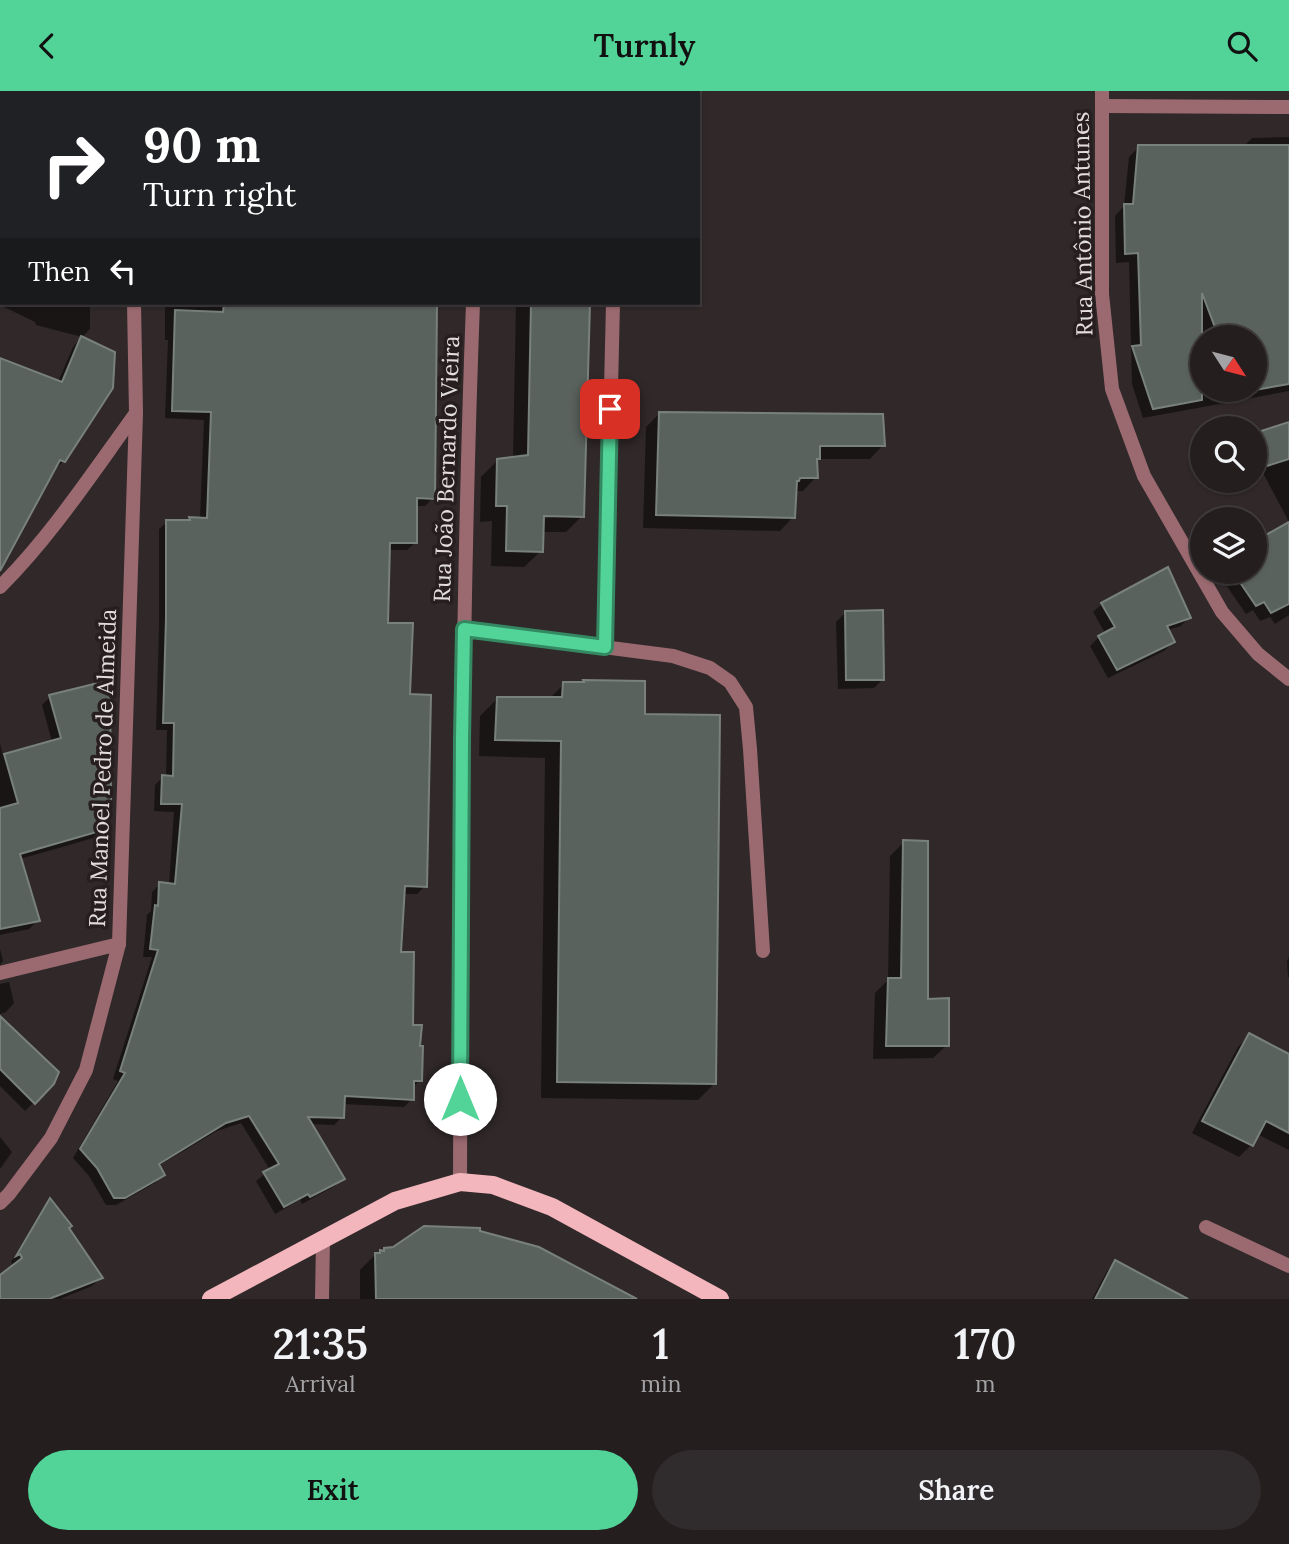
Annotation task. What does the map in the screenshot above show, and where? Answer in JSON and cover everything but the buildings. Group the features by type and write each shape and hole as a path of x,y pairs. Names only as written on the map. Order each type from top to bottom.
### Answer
{"main road":[{"path":"211,1299 395,1201 460,1182 493,1185 552,1207 720,1299"}],"street":[{"path":"1103,98 1289,107"},
{"name":"Rua Antônio Antunes","path":"1103,98 1102,294 1112,389 1144,476 1222,612 1258,654 1289,679"},
{"name":"Rua Manoel Pedro de Almeida","path":"0,1203 51,1138 86,1070 119,944 136,413 134,305"},
{"name":"Rua João Bernardo Vieira","path":"460,1182 461,752 467,451 474,305"},
{"path":"605,647 613,305"},
{"path":"0,587 55,524 136,413"},
{"path":"464,629 673,656 710,668 730,682 746,707 763,951"},
{"path":"0,973 119,944"},
{"path":"1206,1227 1289,1266"},
{"path":"322,1299 323,1240"}],"route":[{"path":"460,1099 464,629 605,647 610,409"}]}
